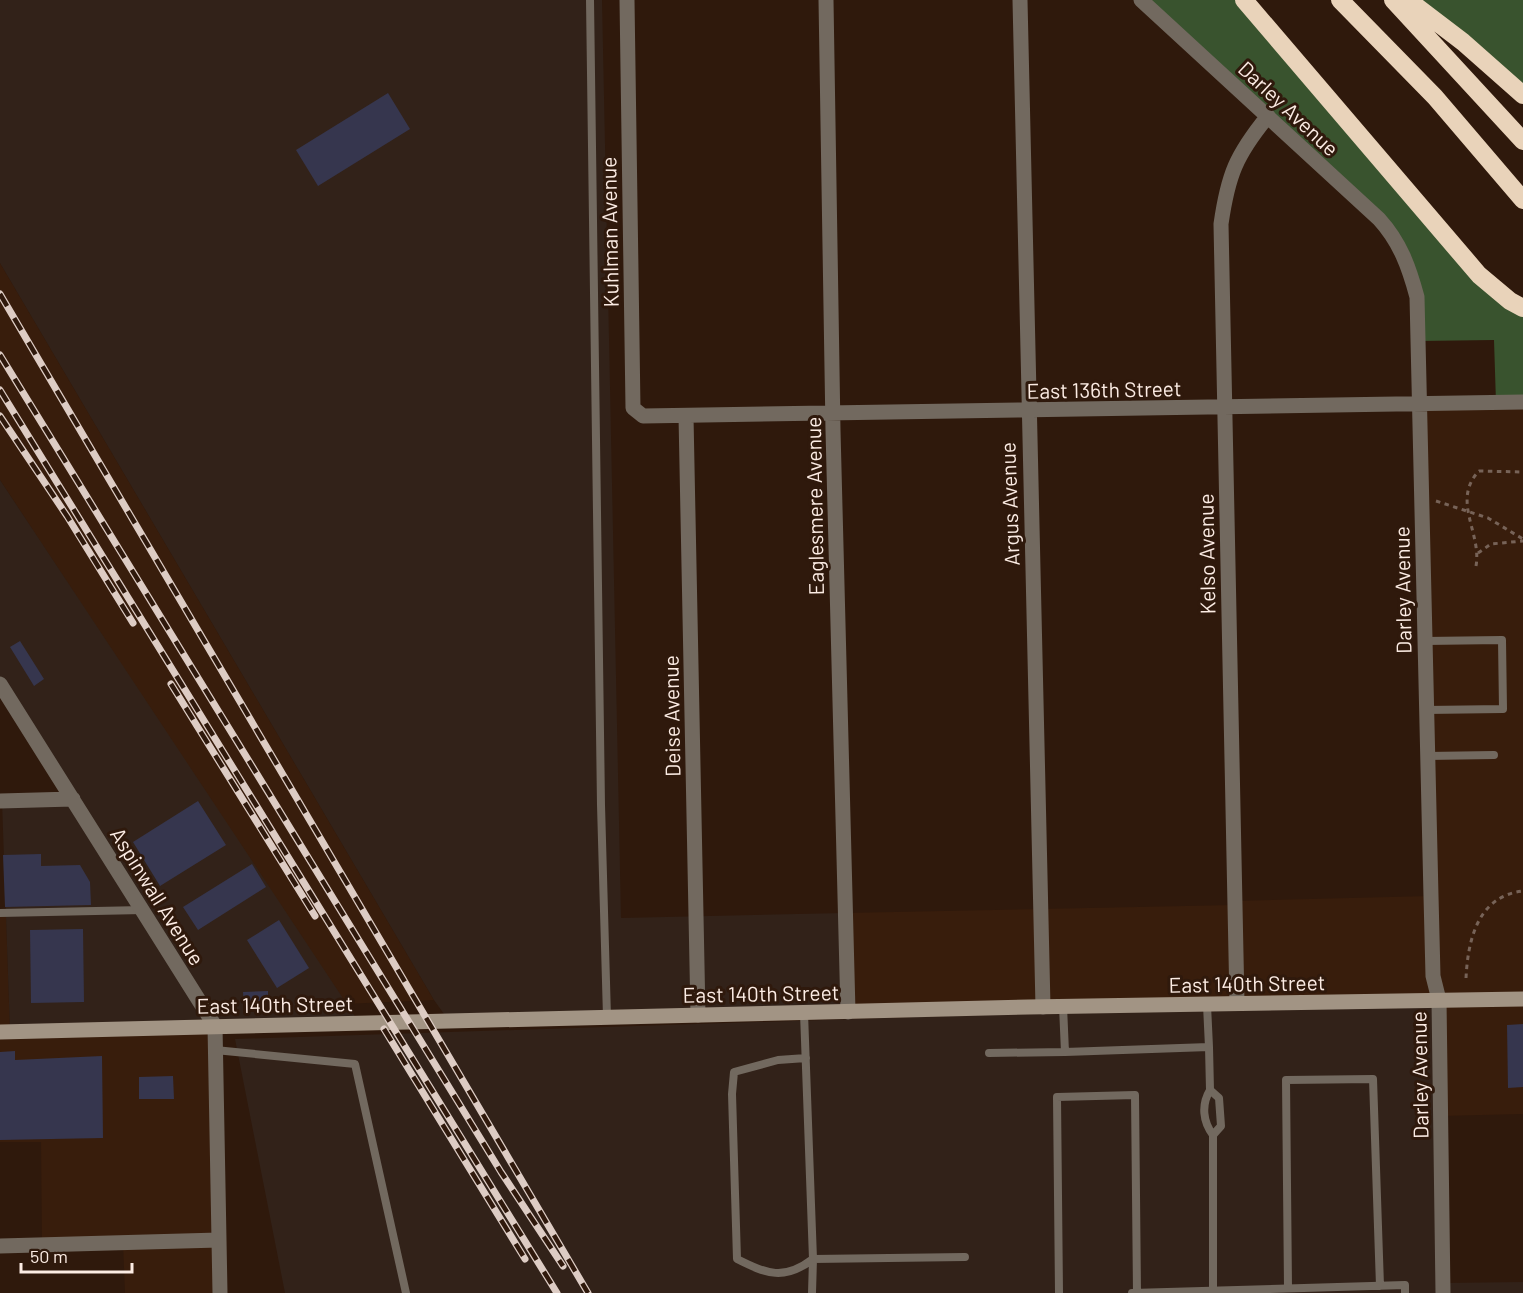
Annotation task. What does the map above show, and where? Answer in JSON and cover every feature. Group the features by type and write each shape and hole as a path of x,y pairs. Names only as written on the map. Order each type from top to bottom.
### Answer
{"highway":[{"path":"1245,0 1479,275 1510,301 1523,308"},
{"path":"1340,0 1435,97 1523,200"},
{"path":"1393,0 1523,141"},
{"path":"1408,0 1463,42 1523,95"}],"street":[{"name":"Kuhlman Avenue","path":"627,0 633,408 643,416 686,416"},
{"name":"Eaglesmere Avenue","path":"826,0 832,414 848,1011"},
{"name":"Argus Avenue","path":"1020,0 1027,411 1043,1007"},
{"name":"Darley Avenue","path":"1140,0 1268,116 1395,236 1409,266 1417,297 1433,976 1439,1000 1443,1293"},
{"name":"Kelso Avenue","path":"1237,1004 1221,224 1226,184 1242,147 1268,116"},
{"name":"East 136th Street","path":"686,416 1523,402"},
{"name":"Deise Avenue","path":"686,416 698,1015"},
{"name":"Aspinwall Avenue","path":"2,690 215,1026"},
{"path":"0,801 73,799"},
{"name":"East 140th Street","path":"0,1032 1063,1006 1523,999"},
{"path":"215,1026 220,1293"},
{"path":"0,1246 219,1240"}],"lane":[{"path":"590,0 601,805 608,1017"},
{"path":"1425,641 1502,640 1503,709 1426,710"},
{"path":"1427,756 1494,755"},
{"path":"0,914 142,910"},
{"path":"1207,1005 1210,1090 1205,1099 1205,1125 1213,1135 1213,1290"},
{"path":"1063,1006 1065,1052"},
{"path":"804,1013 813,1258 812,1293"},
{"path":"989,1053 1209,1047"},
{"path":"215,1050 355,1064 406,1293"},
{"path":"806,1058 778,1060 734,1072 732,1094 737,1259 764,1272 796,1272 813,1258 965,1257"},
{"path":"1288,1288 1286,1080 1373,1079 1380,1286"},
{"path":"1210,1090 1219,1098 1221,1126 1213,1135"},
{"path":"1059,1293 1057,1097 1135,1095 1137,1293"},
{"path":"1131,1293 1405,1286 1406,1293"}],"path":[{"path":"1476,566 1478,553 1466,501 1471,479 1479,471 1523,472"},
{"path":"1436,501 1488,518 1523,540"},
{"path":"1478,553 1491,544 1523,540"},
{"path":"1466,978 1471,938 1480,917 1494,901 1512,892 1523,891"}],"shaded area":[{"path":"0,0 602,0 621,918 845,913 848,1012 449,1021 434,1000 0,263"},
{"path":"0,263 434,1000 344,1004 0,480"},
{"path":"1523,402 1523,1114 1441,1116 848,1012 845,913 1234,905 1235,901 1430,896 1419,404"},
{"path":"0,480 360,1024 10,1032 2,801 72,799 0,684"},
{"path":"0,913 6,913 10,1032 215,1026 220,1293 125,1293 123,1243 42,1245 41,1142 0,1142"},
{"path":"1439,1000 1444,1283 1523,1282 1523,1293 285,1293 235,1039"}],"green space":[{"path":"1141,0 1244,0 1435,226 1523,308 1523,402 1496,403 1494,340 1418,341 1417,297 1395,236"},
{"path":"1408,0 1523,0 1523,95"}],"building":[{"path":"388,93 410,129 318,186 296,150"},
{"path":"20,641 44,679 34,686 10,647"},
{"path":"198,801 226,845 160,886 133,842"},
{"path":"41,854 41,866 80,865 90,882 91,905 5,907 3,855"},
{"path":"252,864 266,887 198,930 183,907"},
{"path":"279,920 309,968 277,988 247,940"},
{"path":"83,929 84,1002 31,1003 30,930"},
{"path":"268,991 268,1005 244,1005 243,992"},
{"path":"1523,1024 1523,1087 1508,1088 1507,1025"},
{"path":"15,1051 15,1060 102,1056 103,1138 0,1140 0,1052"},
{"path":"173,1076 174,1099 139,1099 139,1077"}],"railway":[{"path":"0,294 588,1293"},
{"path":"0,355 501,1172 563,1266"},
{"path":"0,390 557,1293"},
{"path":"0,416 67,516 133,623"},
{"path":"171,684 315,916"},
{"path":"384,1029 525,1259"}]}
